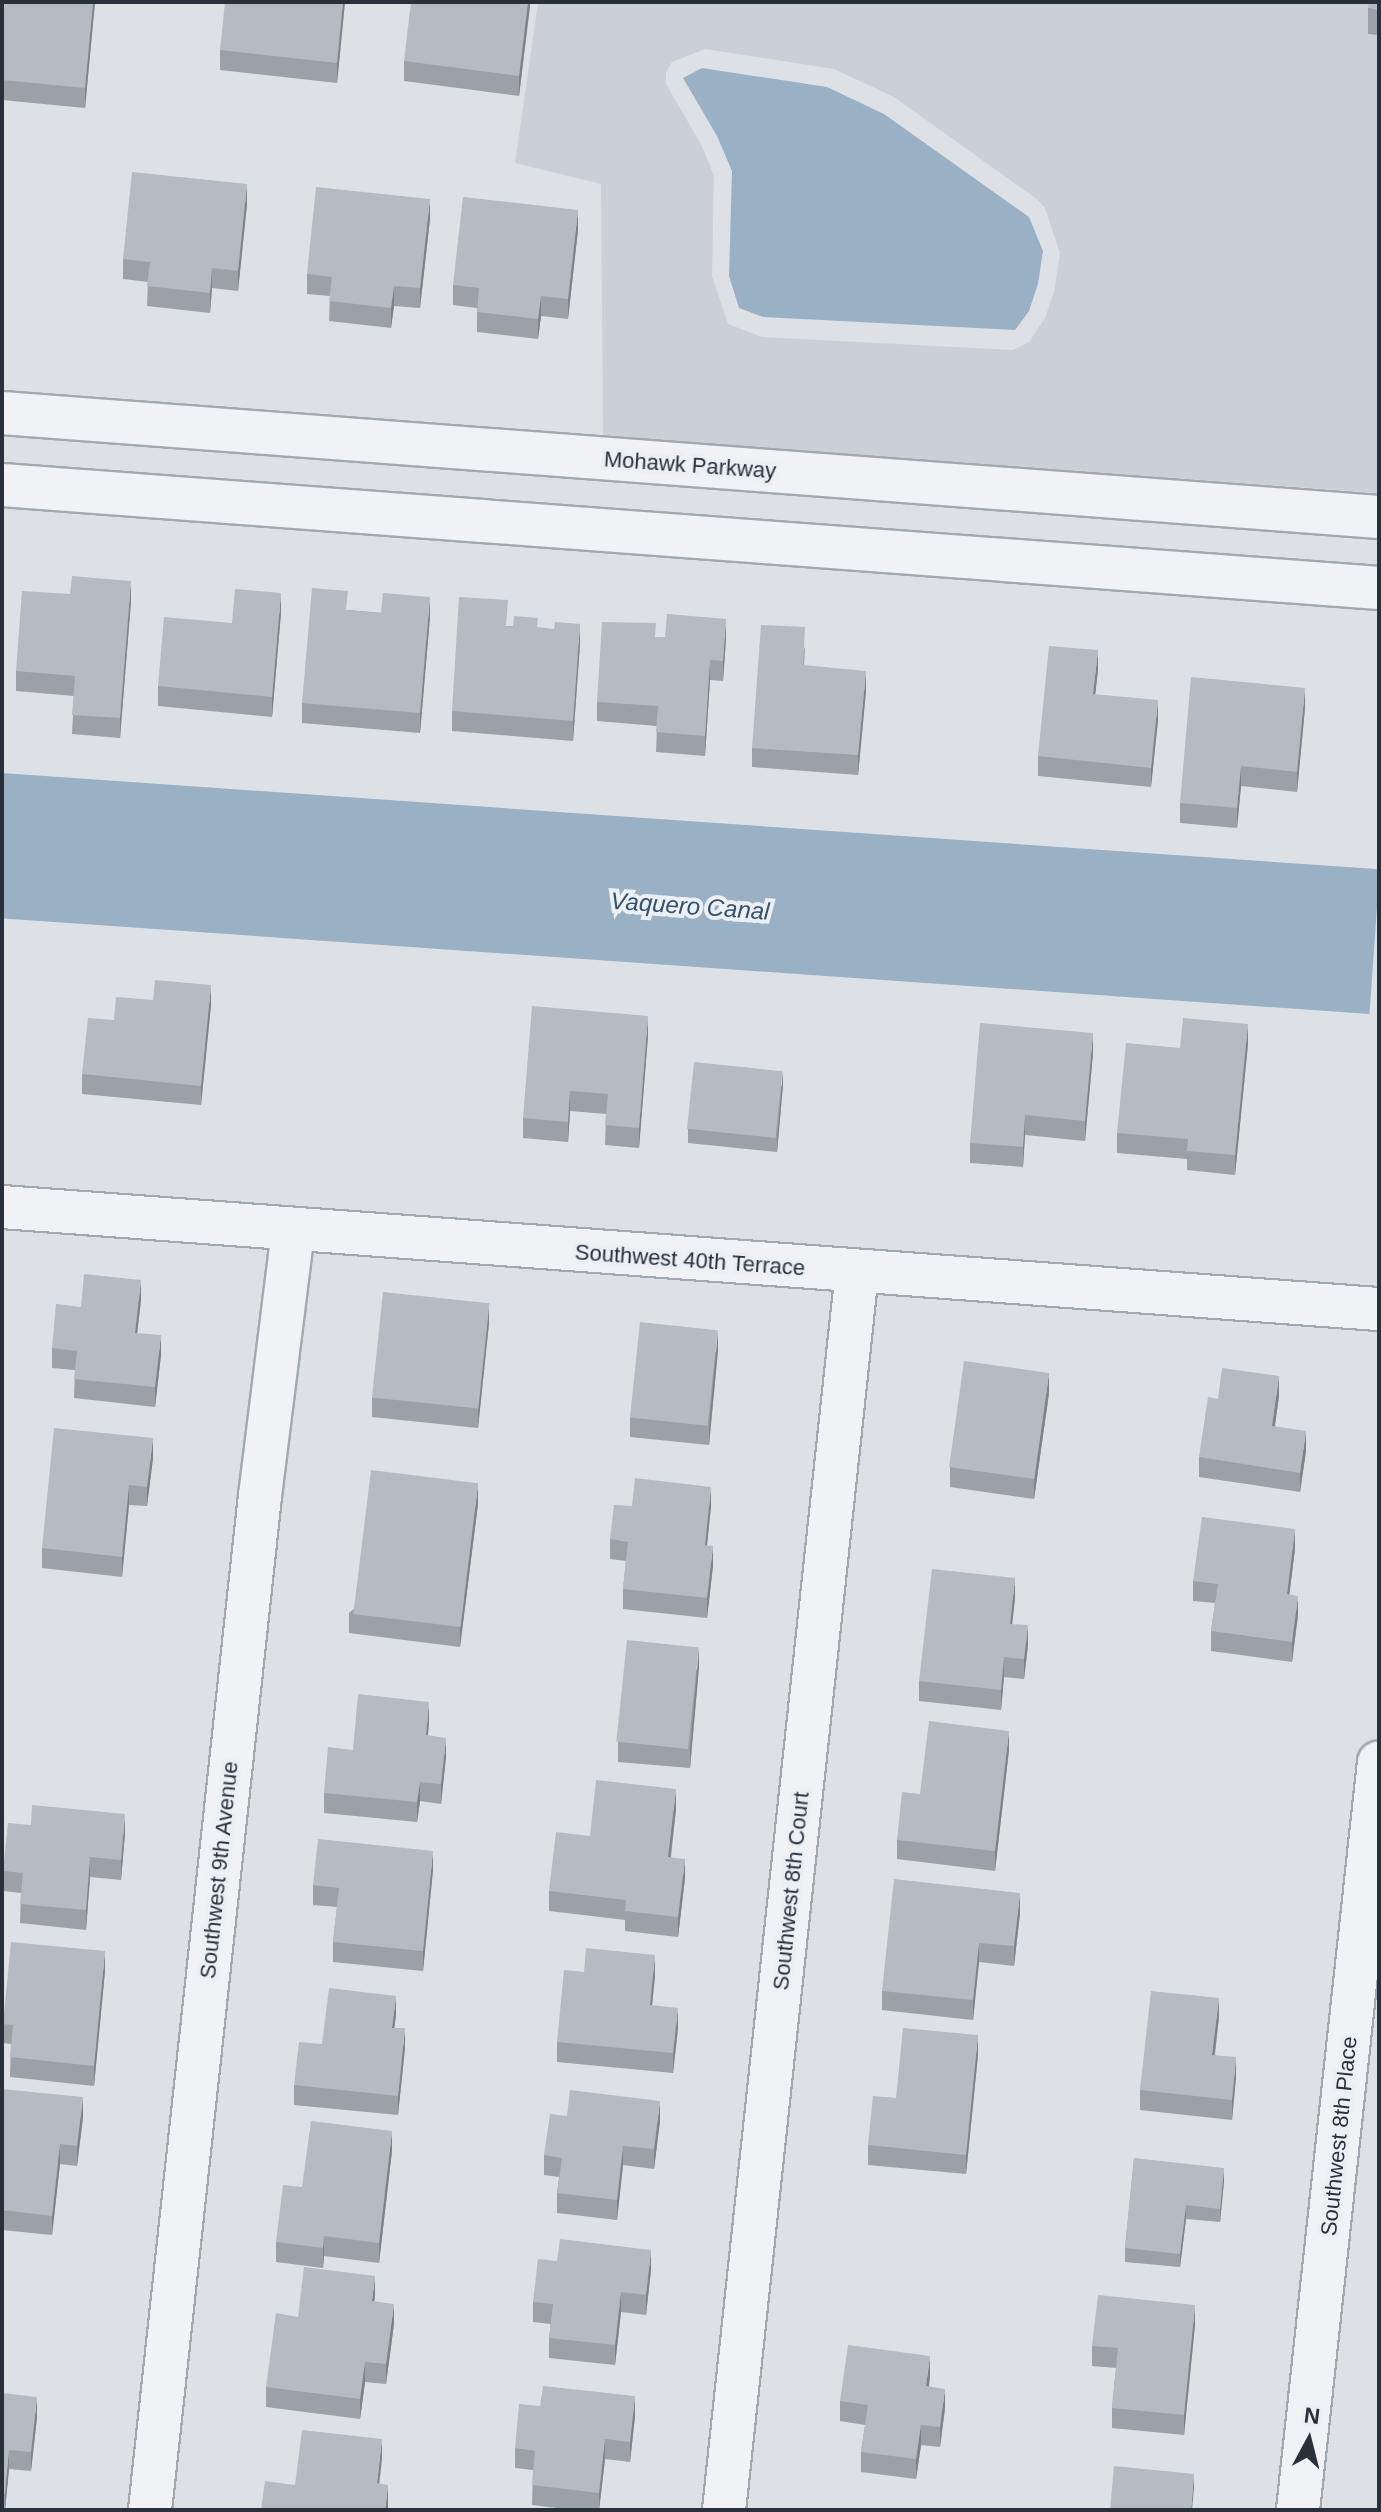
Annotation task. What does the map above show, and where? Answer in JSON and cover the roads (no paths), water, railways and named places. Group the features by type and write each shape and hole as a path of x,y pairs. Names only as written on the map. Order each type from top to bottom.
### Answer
{"street":[{"name":"Mohawk Parkway","path":"2,413 1379,517"},
{"path":"2,485 1379,588"},
{"name":"Southwest 40th Terrace","path":"2,1207 293,1231 1379,1309"},
{"name":"Southwest 9th Avenue","path":"150,2510 260,1496 293,1231"},
{"name":"Southwest 8th Court","path":"724,2510 857,1272"},
{"name":"Southwest 8th Place","path":"1298,2510 1379,1762"}],"water":[{"path":"702,68 827,87 884,114 1029,217 1043,251 1038,284 1029,311 1015,330 763,317 739,308 729,276 732,171 717,136 683,78"},
{"name":"Vaquero Canal","path":"2,773 1379,869 1370,1014 2,918"}]}
